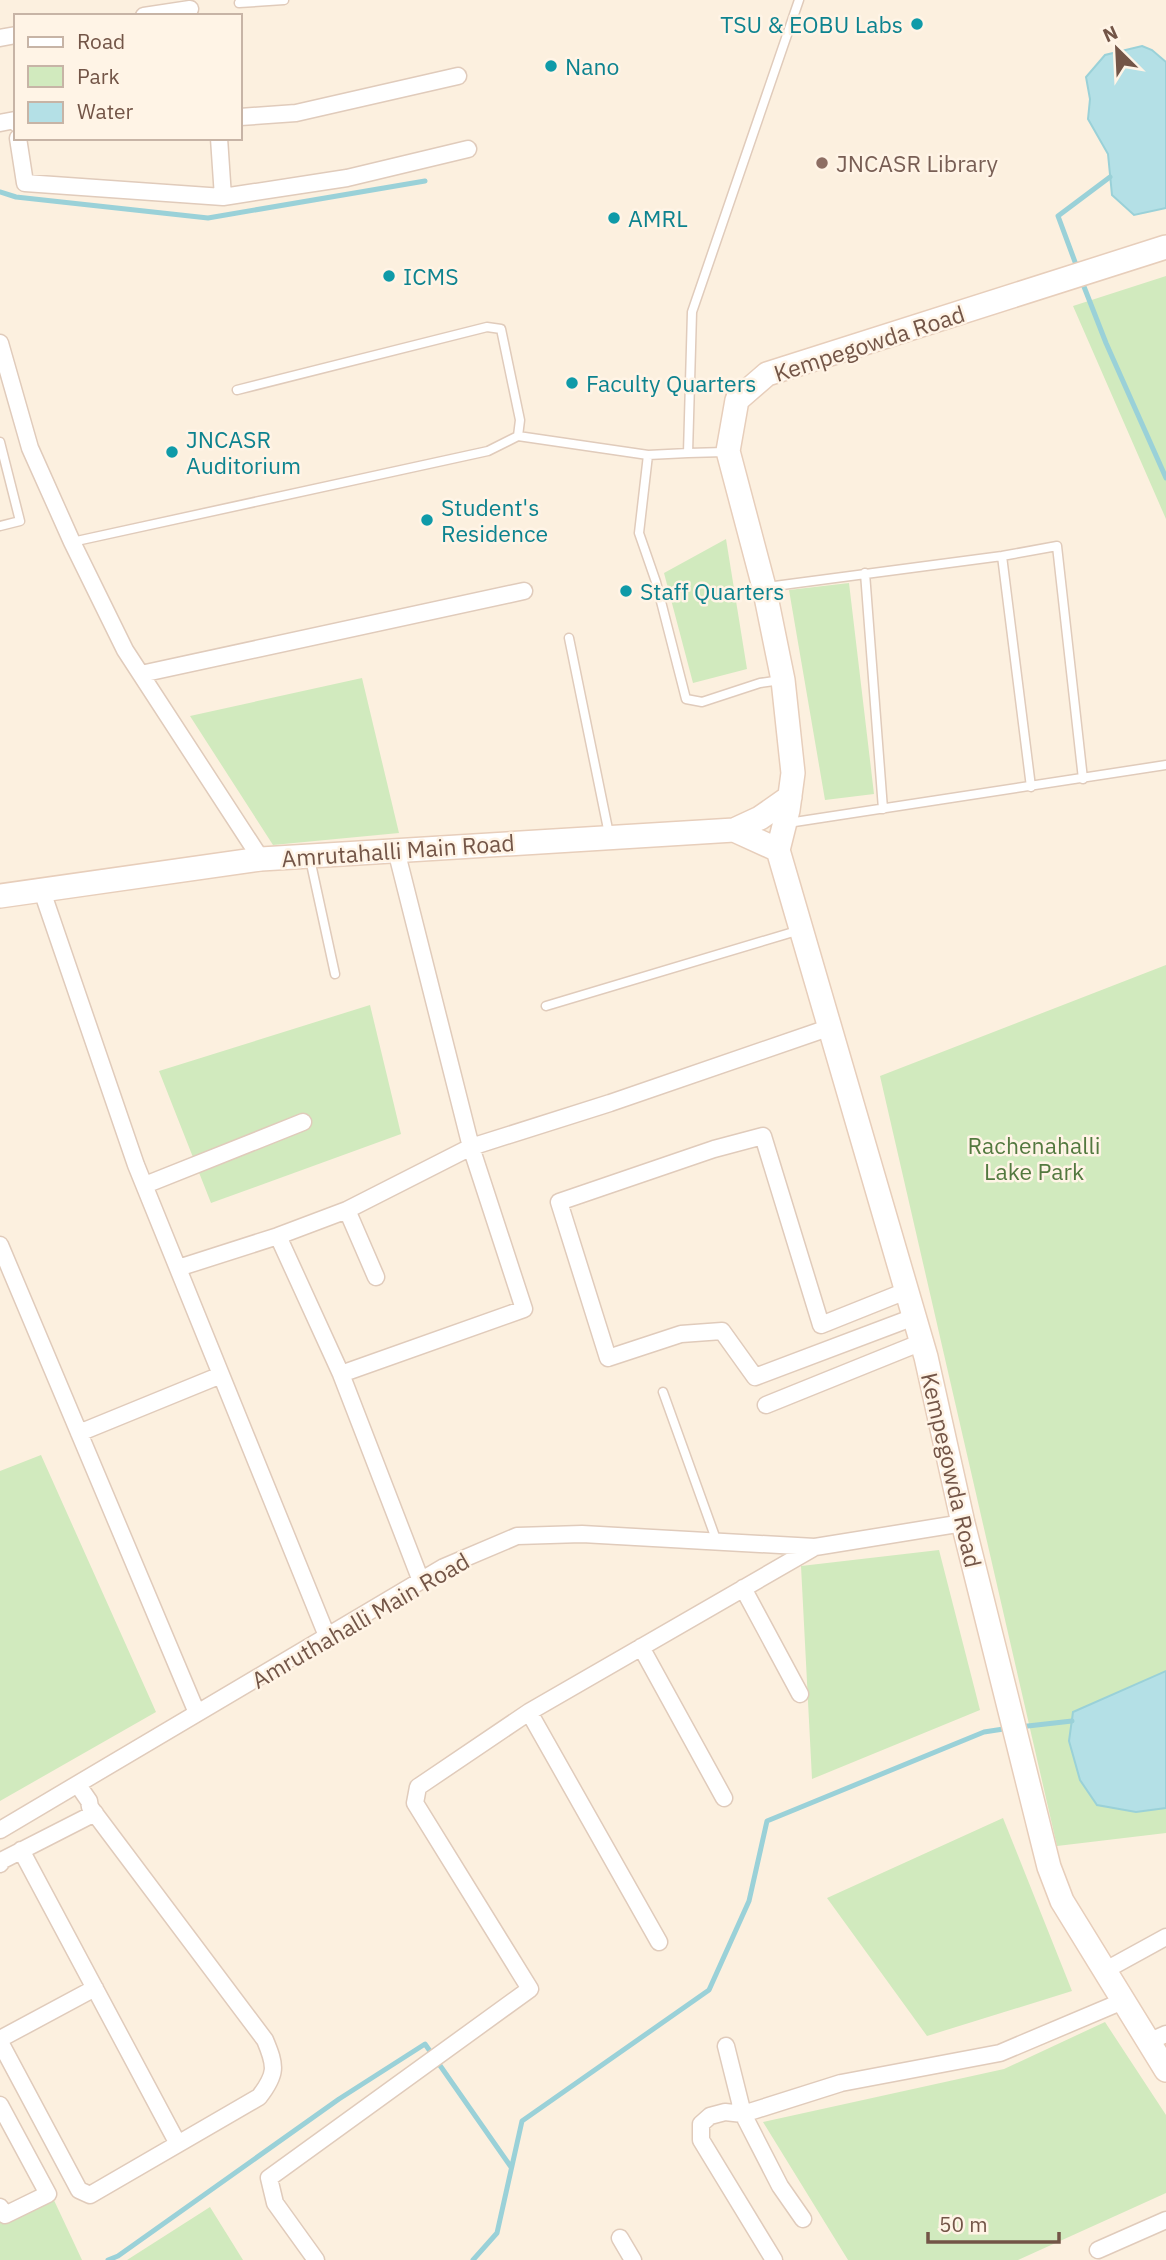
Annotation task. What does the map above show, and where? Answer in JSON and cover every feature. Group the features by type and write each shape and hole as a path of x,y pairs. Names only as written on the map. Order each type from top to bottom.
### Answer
{"street":[{"path":"157,14 190,9"},
{"path":"242,117 296,113 458,76"},
{"path":"18,140 25,183 223,197 347,178 468,149"},
{"path":"219,140 223,197"},
{"name":"Kempegowda Road","path":"1166,247 767,374 737,400 728,451 764,587 783,680 793,773 778,850 922,1342 963,1523 1049,1867 1062,1901 1104,1971 1123,2000 1157,2038 1166,2070"},
{"path":"0,343 30,448 125,650 261,859"},
{"path":"141,674 524,591"},
{"name":"Amrutahalli Main Road","path":"0,896 261,859 734,830 760,818 790,797"},
{"path":"734,830 778,850"},
{"path":"341,1374 524,1309 471,1147 396,850"},
{"path":"41,891 145,1185 327,1636"},
{"path":"178,1268 278,1236 347,1210 471,1147 623,1099 828,1028"},
{"path":"145,1185 303,1122"},
{"path":"830,1349 763,1136 714,1149 558,1202 608,1358 681,1334 722,1331 755,1377 914,1318"},
{"path":"347,1210 376,1277"},
{"path":"278,1236 341,1374 421,1581"},
{"path":"0,1245 197,1713"},
{"path":"821,1325 906,1291"},
{"path":"766,1405 922,1342"},
{"path":"79,1433 221,1375"},
{"name":"Amruthahalli Main Road","path":"0,1830 444,1567 517,1536 582,1534 814,1547 963,1523"},
{"path":"316,2260 275,2203 269,2178 530,1989 415,1803 418,1787 529,1712 814,1547"},
{"path":"743,1588 800,1695"},
{"path":"641,1647 724,1798"},
{"path":"529,1712 659,1942"},
{"path":"74,1787 265,2040 274,2061 273,2080 259,2097 90,2195 79,2190 0,2040 95,1989"},
{"path":"0,1864 93,1810"},
{"path":"21,1850 178,2144"},
{"path":"1104,1971 1166,1937"},
{"path":"774,2260 701,2140 701,2124 710,2116 725,2112 743,2115 841,2083 1000,2053 1123,2000"},
{"path":"726,2046 743,2115 780,2186 803,2219"},
{"path":"0,2105 48,2193 5,2216 0,2207"},
{"path":"1098,2250 1166,2220"},
{"path":"620,2238 633,2260"}],"lane":[{"path":"239,3 284,0"},
{"path":"688,453 692,312 799,0"},
{"path":"237,390 487,327 501,329 520,420 518,436"},
{"path":"72,542 488,452 518,436 648,455 728,451"},
{"path":"0,526 20,521 1,442"},
{"path":"648,455 639,533 656,582 686,699 702,702 760,683 783,680"},
{"path":"764,587 1002,556 1057,546 1083,779"},
{"path":"1002,556 1031,787"},
{"path":"865,573 883,809"},
{"path":"569,638 610,837"},
{"path":"784,824 1166,765"},
{"path":"310,856 335,974"},
{"path":"546,1006 800,930"},
{"path":"663,1392 717,1542"}],"green space":[{"path":"1166,276 1166,519 1073,306"},
{"path":"726,539 747,669 693,683 664,573"},
{"path":"849,583 874,794 825,800 789,590"},
{"path":"362,678 399,833 273,845 190,716"},
{"name":"Rachenahalli Lake Park","path":"1166,965 1166,1671 1073,1712 1136,1812 1166,1808 1166,1833 1057,1846 880,1076"},
{"path":"370,1005 401,1134 211,1203 159,1071"},
{"path":"41,1455 156,1712 0,1801 0,1471"},
{"path":"939,1550 980,1710 812,1779 801,1566"},
{"path":"1003,1818 1072,1991 927,2036 827,1898"},
{"path":"1105,2022 1166,2115 1166,2193 1018,2260 848,2260 763,2122 1004,2069"},
{"path":"52,2196 82,2260 0,2260 0,2223"},
{"path":"210,2207 243,2260 127,2260"}],"water":[{"path":"1142,46 1152,50 1166,62 1166,208 1134,215 1112,195 1108,154 1088,119 1090,99 1086,77 1105,55"},
{"path":"1166,1671 1166,1808 1136,1812 1097,1805 1080,1780 1069,1741 1073,1712"}],"waterway":[{"path":"1078,270 1058,216 1110,177"},
{"path":"0,192 16,197 208,218 425,181"},
{"path":"1081,279 1106,343 1166,478"},
{"path":"1019,1727 1072,1721"},
{"path":"473,2260 497,2233 522,2121 709,1990 749,1901 767,1821 984,1732 1010,1728"},
{"path":"108,2260 118,2256 339,2099 425,2044 511,2167"}],"place":[{"name":"TSU & EOBU Labs","path":"917,24"},
{"name":"Nano","path":"551,66"},
{"name":"JNCASR Library","path":"822,163"},
{"name":"AMRL","path":"614,218"},
{"name":"ICMS","path":"389,276"},
{"name":"Faculty Quarters","path":"572,383"},
{"name":"JNCASR Auditorium","path":"172,452"},
{"name":"Student's Residence","path":"427,520"},
{"name":"Staff Quarters","path":"626,591"}]}
